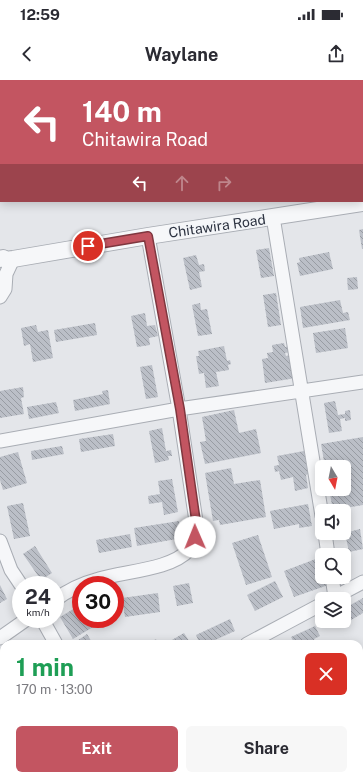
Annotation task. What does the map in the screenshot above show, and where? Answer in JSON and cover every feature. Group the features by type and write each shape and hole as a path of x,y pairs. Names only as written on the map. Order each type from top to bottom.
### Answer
{"street":[{"name":"Chitawira Road","path":"6,259 363,203"},
{"path":"273,217 320,504"},
{"path":"64,595 79,586 100,578 154,567 174,561 190,550 195,537 196,521 180,409 148,236"},
{"path":"0,297 5,289 6,259"},
{"path":"0,441 180,409 363,382"},
{"path":"0,541 11,570 15,576"},
{"path":"344,592 363,582"},
{"path":"254,640 315,608"},
{"path":"0,638 14,628"},
{"path":"47,628 54,640"}],"building":[{"path":"363,229 363,249 362,249 359,230"},
{"path":"269,248 274,276 261,278 256,250"},
{"path":"329,252 333,269 300,276 297,263 300,262 299,258"},
{"path":"196,255 199,265 204,264 205,271 199,272 202,287 190,290 183,258"},
{"path":"357,277 358,289 348,290 347,278"},
{"path":"276,293 281,325 268,327 263,295"},
{"path":"340,300 343,313 348,312 350,320 303,328 300,307"},
{"path":"200,303 201,310 207,309 212,334 198,336 192,305"},
{"path":"145,313 147,326 155,325 158,336 149,338 150,345 137,347 131,316"},
{"path":"95,323 97,335 56,342 54,330"},
{"path":"36,325 38,332 48,330 53,358 33,362 30,344 24,346 21,328"},
{"path":"345,328 348,348 316,353 313,333"},
{"path":"284,343 285,347 290,346 291,352 285,353 286,356 292,355 296,378 265,383 262,359 268,358 267,353 273,352 272,345"},
{"path":"224,346 227,361 230,360 231,364 228,365 229,370 216,372 219,386 206,388 204,373 199,374 196,356 199,356 198,351"},
{"path":"152,365 158,397 146,399 140,367"},
{"path":"23,387 24,397 21,398 24,414 0,418 0,391"},
{"path":"108,390 110,404 75,411 73,400 103,394 102,391"},
{"path":"335,401 338,415 345,414 345,411 350,410 351,420 345,421 345,418 340,419 342,431 329,433 324,403"},
{"path":"56,402 59,413 29,419 27,407"},
{"path":"234,410 239,433 256,429 261,453 205,464 200,442 206,441 202,417"},
{"path":"162,428 166,451 171,450 172,456 168,456 169,460 155,463 149,431"},
{"path":"113,434 115,446 81,452 79,439"},
{"path":"363,437 363,505 351,507 351,504 332,504 330,496 351,496 351,460 324,460 321,444"},
{"path":"62,446 64,454 32,460 31,451"},
{"path":"304,451 308,474 306,475 308,488 295,491 293,477 281,480 279,471 275,472 274,466 279,465 277,456"},
{"path":"18,452 27,483 3,490 0,480 0,457"},
{"path":"231,468 234,484 260,480 266,517 220,525 219,520 213,521 205,473"},
{"path":"172,479 178,512 164,515 162,502 149,504 148,496 160,494 158,481"},
{"path":"23,503 30,536 14,539 7,506"},
{"path":"308,504 312,526 299,528 299,524 274,529 270,511"},
{"path":"179,521 182,538 137,546 134,528"},
{"path":"360,529 363,549 351,552 351,548 348,548 346,540 351,540 351,531"},
{"path":"130,534 132,547 99,553 96,540"},
{"path":"258,535 272,577 246,585 232,543"},
{"path":"35,546 52,573 47,576 38,576 23,554"},
{"path":"315,559 315,584 331,584 294,597 284,571"},
{"path":"275,581 283,597 255,611 247,595"},
{"path":"189,583 193,603 177,606 173,586"},
{"path":"0,585 7,599 0,603"},
{"path":"158,593 160,612 125,617 124,598"},
{"path":"363,598 363,613 351,620 351,605"},
{"path":"72,610 72,628 91,628 73,639 64,624 64,615"},
{"path":"230,619 235,631 215,640 198,640 196,635"},
{"path":"315,626 320,636 314,640 293,640 291,637"},
{"path":"184,633 188,640 172,640"},
{"path":"87,634 91,640 78,640"}],"route":[{"path":"88,246 148,236 180,409 196,521 195,537"}]}
